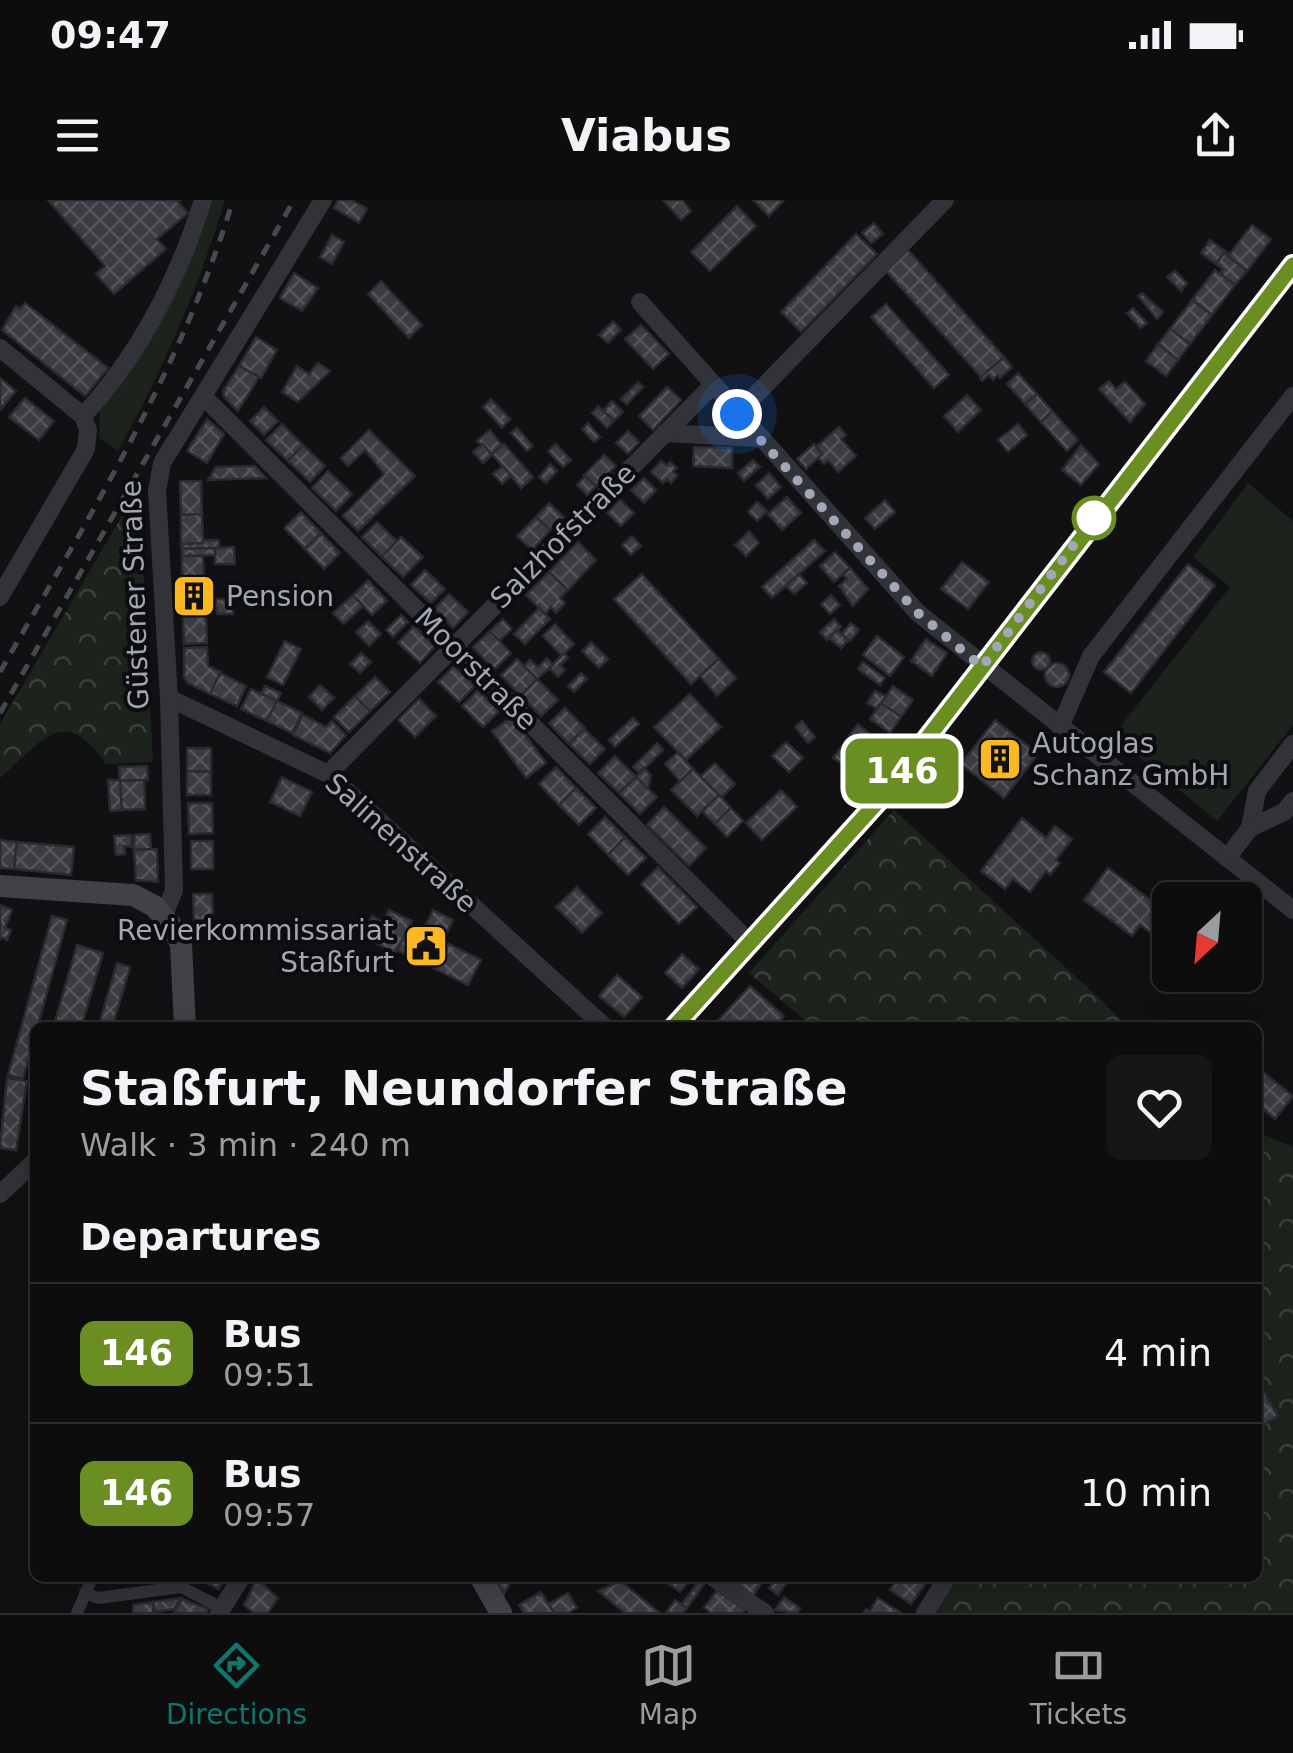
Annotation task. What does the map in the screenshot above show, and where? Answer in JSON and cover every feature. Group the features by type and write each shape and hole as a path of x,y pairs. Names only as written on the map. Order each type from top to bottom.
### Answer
{"main road":[{"path":"679,1022 881,798 1293,265"},
{"path":"0,886 132,895 154,906 181,944 185,1022"},
{"path":"483,1582 501,1613"}],"street":[{"path":"83,416 141,343 168,289 203,200"},
{"name":"Güstener Straße","path":"164,915 174,890 156,491 162,463 323,200"},
{"path":"737,414 945,200"},
{"path":"640,302 918,613 1293,910"},
{"path":"0,348 83,416 88,430 86,449 0,598"},
{"name":"Salzhofstraße","path":"328,774 714,384"},
{"name":"Moorstraße","path":"202,396 749,942"},
{"path":"1060,727 1091,656 1293,396"},
{"path":"665,433 759,438"},
{"name":"Salinenstraße","path":"168,698 328,774 599,1022"},
{"path":"1227,858 1250,828 1257,791 1293,744"},
{"path":"1250,828 1284,812 1293,801"},
{"path":"0,1194 30,1166"},
{"path":"77,1613 90,1582"},
{"path":"85,1593 98,1598 181,1587 221,1610 239,1582"},
{"path":"720,1582 764,1613"},
{"path":"926,1613 945,1582"}],"green space":[{"path":"209,200 225,200 203,265 150,391 118,451 99,438 100,407 151,336"},
{"path":"1248,483 1293,521 1293,725 1217,821 1113,736 1230,587 1193,557"},
{"path":"139,487 153,762 106,764 91,745 65,732 40,741 0,778 0,724"},
{"path":"894,810 1123,1022 807,1022 749,973"},
{"path":"1262,1134 1293,1147 1293,1613 936,1613 955,1582 1262,1582"}],"building":[{"path":"48,200 181,200 178,202 188,213 157,239 166,249 114,294 96,274 105,266"},
{"path":"338,200 352,200 367,209 359,223 334,208"},
{"path":"663,200 682,200 691,211 681,220"},
{"path":"753,200 784,200 769,216"},
{"path":"737,206 756,226 710,271 691,252"},
{"path":"874,223 883,234 871,243 862,233"},
{"path":"1252,225 1271,239 1247,271 1228,256"},
{"path":"856,234 877,254 801,332 781,312"},
{"path":"332,235 344,242 332,264 320,257"},
{"path":"1210,240 1229,254 1224,253 1216,264 1201,253"},
{"path":"908,250 1004,357 981,377 885,270"},
{"path":"1224,253 1247,271 1235,285 1220,273 1223,269 1216,264"},
{"path":"1215,270 1235,285 1212,315 1192,300"},
{"path":"1175,271 1187,283 1181,291 1167,277"},
{"path":"294,273 318,288 302,311 280,298"},
{"path":"381,281 422,325 409,338 368,294"},
{"path":"1142,293 1163,312 1157,319 1138,296"},
{"path":"1192,300 1212,315 1190,344 1170,329"},
{"path":"25,303 108,368 85,396 2,330 16,306 20,309"},
{"path":"886,304 949,375 934,388 871,317"},
{"path":"1133,308 1147,323 1141,328 1127,313"},
{"path":"613,321 621,330 608,343 599,335"},
{"path":"641,325 669,354 653,369 625,339"},
{"path":"1170,329 1190,344 1178,360 1158,344"},
{"path":"256,337 277,350 261,378 239,366"},
{"path":"1158,344 1178,360 1166,376 1146,361"},
{"path":"1004,357 1012,367 1000,378 998,375 993,380 989,375 982,381 980,378"},
{"path":"318,363 330,371 298,402 282,392 297,366 309,374"},
{"path":"239,366 259,377 238,411 223,391"},
{"path":"1018,373 1037,394 1025,404 1007,384"},
{"path":"0,378 16,391 0,410"},
{"path":"1109,381 1116,389 1125,382 1145,404 1130,422 1099,389"},
{"path":"638,382 643,387 627,404 621,399"},
{"path":"667,387 681,400 653,430 639,416"},
{"path":"1037,394 1052,411 1041,422 1025,404"},
{"path":"967,395 981,410 958,432 944,416"},
{"path":"25,398 54,421 39,440 9,417"},
{"path":"491,399 510,419 502,428 483,407"},
{"path":"612,401 623,412 614,421 603,411"},
{"path":"598,406 614,421 607,428 592,413"},
{"path":"264,407 278,421 264,435 250,421"},
{"path":"1052,411 1078,440 1067,451 1041,422"},
{"path":"207,419 224,434 207,463 187,451"},
{"path":"588,423 600,437 594,442 582,429"},
{"path":"282,424 303,445 288,461 266,440"},
{"path":"1018,424 1027,435 1008,452 998,440"},
{"path":"839,427 846,435 841,439 856,456 838,472 828,460 824,464 818,458 822,454 816,447"},
{"path":"517,428 533,446 527,451 511,433"},
{"path":"369,430 415,476 358,531 343,516 384,474 365,450 348,466 341,458"},
{"path":"490,430 502,445 492,454 477,441"},
{"path":"628,431 639,442 628,454 616,443"},
{"path":"483,444 492,455 483,463 473,452"},
{"path":"504,444 533,477 521,488 492,454"},
{"path":"556,444 571,460 563,467 548,451"},
{"path":"814,444 822,454 806,469 797,459"},
{"path":"303,445 325,466 310,482 288,461"},
{"path":"1081,445 1099,464 1081,485 1062,470"},
{"path":"694,447 732,448 732,468 693,466"},
{"path":"604,455 616,466 596,486 584,475"},
{"path":"753,460 760,467 744,481 738,473"},
{"path":"661,461 677,468 671,483 667,479 663,483 651,472"},
{"path":"550,464 557,471 546,483 539,477"},
{"path":"255,466 266,478 208,480 216,467"},
{"path":"503,466 511,476 502,484 493,474"},
{"path":"328,471 352,494 336,511 312,488"},
{"path":"769,473 781,487 768,499 756,485"},
{"path":"585,476 596,486 587,495 577,485"},
{"path":"644,478 656,490 644,503 631,490"},
{"path":"180,481 201,481 202,514 181,515"},
{"path":"787,497 801,513 782,530 768,514"},
{"path":"620,500 634,513 621,526 607,513"},
{"path":"885,500 895,512 875,529 865,518"},
{"path":"757,502 767,511 757,521 748,512"},
{"path":"549,503 564,517 550,530 536,517"},
{"path":"301,512 321,533 305,549 284,528"},
{"path":"202,514 203,543 181,544 181,515"},
{"path":"536,517 550,530 532,550 517,536"},
{"path":"377,522 397,541 382,557 362,537"},
{"path":"749,531 759,543 746,556 735,545"},
{"path":"321,533 340,553 324,569 305,549"},
{"path":"632,536 641,546 631,555 622,545"},
{"path":"401,537 423,557 403,577 382,557"},
{"path":"219,540 219,548 182,549 181,544"},
{"path":"814,540 825,551 772,598 762,587"},
{"path":"578,542 596,560 568,590 549,572"},
{"path":"234,547 235,564 215,564 215,548"},
{"path":"215,548 215,555 182,556 182,549"},
{"path":"835,552 850,568 834,582 820,566"},
{"path":"182,556 203,556 204,582 182,583"},
{"path":"962,562 989,582 968,609 941,589"},
{"path":"1188,564 1215,585 1131,693 1104,672"},
{"path":"850,568 868,589 853,606 839,586 847,579 843,575"},
{"path":"425,570 445,589 431,603 411,585"},
{"path":"549,572 568,590 560,598 565,603 556,613 551,607 545,614 526,595"},
{"path":"642,574 719,659 691,684 614,599"},
{"path":"799,574 807,583 794,594 786,586"},
{"path":"368,580 387,601 372,615 353,595"},
{"name":"Pension","path":"204,582 205,609 183,609 182,583"},
{"path":"449,594 468,612 453,628 434,609"},
{"path":"353,595 363,606 344,624 333,613"},
{"path":"831,595 840,605 830,614 821,604"},
{"path":"216,599 233,599 233,614 217,614"},
{"path":"539,608 550,619 525,644 514,634"},
{"path":"401,615 408,622 393,637 386,630"},
{"path":"183,616 206,616 207,643 184,644"},
{"path":"503,619 512,629 499,641 490,631"},
{"path":"834,619 841,627 827,640 820,632"},
{"path":"368,621 381,634 369,646 356,632"},
{"path":"851,623 859,630 850,641 841,634"},
{"path":"555,624 574,644 562,656 543,636"},
{"path":"414,626 435,646 420,663 398,643"},
{"path":"837,630 848,640 841,648 829,638"},
{"path":"490,631 511,653 494,670 473,647"},
{"path":"877,636 904,657 890,676 863,655"},
{"path":"926,639 947,653 932,676 911,661"},
{"path":"285,641 301,649 283,685 267,677"},
{"path":"591,642 608,659 599,668 582,651"},
{"path":"207,647 208,666 221,672 210,694 184,677 184,648"},
{"path":"1041,652 1048,654 1048,668 1041,670 1034,668 1032,661 1034,654"},
{"path":"361,653 371,662 360,673 350,664"},
{"path":"564,653 568,658 560,665 565,670 558,677 549,668"},
{"path":"547,658 553,665 537,679 524,666 530,660 538,667"},
{"path":"517,659 537,679 521,696 501,675"},
{"path":"719,659 736,678 717,696 700,676"},
{"path":"863,662 885,678 880,685 858,669"},
{"path":"1057,663 1066,666 1066,684 1057,687 1048,684 1045,675 1048,666"},
{"path":"454,666 475,686 459,702 438,682"},
{"path":"220,673 246,686 237,706 210,694"},
{"path":"581,673 587,679 574,692 568,686"},
{"path":"375,677 390,692 370,711 355,696"},
{"path":"537,679 558,700 541,716 521,696"},
{"path":"320,685 334,698 322,710 309,697"},
{"path":"265,686 281,693 277,701 261,694"},
{"path":"893,686 913,700 901,717 881,703"},
{"path":"251,689 277,701 267,721 241,709"},
{"path":"478,690 499,711 483,727 462,706"},
{"path":"875,691 886,696 877,709 867,703"},
{"path":"690,694 721,727 686,760 654,727"},
{"path":"355,696 370,711 349,732 334,717"},
{"path":"419,699 436,716 415,737 398,720"},
{"path":"277,701 302,713 292,733 267,721"},
{"path":"881,703 901,717 890,733 870,719"},
{"path":"565,708 585,728 569,744 549,723"},
{"path":"303,715 326,727 332,721 346,735 330,753 293,735"},
{"path":"512,717 546,763 526,778 492,731"},
{"path":"633,718 639,724 615,747 609,740"},
{"name":"Autoglas Schanz GmbH","path":"995,720 1038,754 1004,798 961,764"},
{"path":"802,721 815,737 808,743 795,727"},
{"path":"858,724 881,744 860,775 833,758"},
{"path":"584,729 605,749 590,764 569,744"},
{"path":"786,742 803,758 789,772 772,756"},
{"path":"657,743 663,750 640,773 633,767"},
{"path":"187,748 211,748 211,772 187,771"},
{"path":"678,752 693,769 680,781 665,764"},
{"path":"615,756 636,777 619,793 598,773"},
{"path":"715,763 735,784 721,798 700,777"},
{"path":"147,766 148,780 120,781 119,767"},
{"path":"556,767 576,788 559,805 539,784"},
{"path":"644,768 651,775 648,789 636,777"},
{"path":"693,769 719,795 697,816 671,790"},
{"path":"187,771 211,772 211,795 187,795"},
{"path":"282,777 312,792 300,816 270,802"},
{"path":"636,777 657,797 640,814 619,793"},
{"path":"108,780 120,780 122,810 110,811"},
{"path":"144,780 145,809 122,810 120,781"},
{"path":"576,788 596,808 579,825 559,805"},
{"path":"781,790 797,807 762,840 746,823"},
{"path":"719,795 731,808 715,824 702,811"},
{"path":"188,803 212,803 213,833 189,834"},
{"path":"664,807 706,848 689,866 647,825"},
{"path":"731,808 743,821 727,837 715,824"},
{"path":"605,817 625,837 608,855 588,834"},
{"path":"1022,818 1046,838 1055,826 1072,839 1056,860 1060,863 1050,875 1046,871 1030,892 1013,879 1005,889 981,871"},
{"path":"150,834 151,849 134,850 134,835"},
{"path":"131,835 132,847 124,846 125,854 116,855 114,836"},
{"path":"625,837 646,858 628,875 608,855"},
{"path":"0,840 17,842 14,869 0,868"},
{"path":"191,841 213,841 213,869 191,869"},
{"path":"17,842 74,847 71,875 14,869"},
{"path":"157,849 158,882 136,880 134,850"},
{"path":"658,867 697,907 679,924 641,884"},
{"path":"1108,868 1152,901 1152,934 1140,925 1132,936 1084,900"},
{"path":"577,887 602,913 582,933 556,907"},
{"path":"193,894 212,894 213,920 194,920"},
{"path":"0,905 12,910 5,928 11,930 7,940 0,940"},
{"path":"389,910 412,921 396,953 362,936 372,916 383,922"},
{"name":"Revierkommissariat Staßfurt","path":"433,910 453,920 443,941 481,960 468,985 397,950 410,925 423,931"},
{"path":"52,916 67,920 39,1022 30,1022 30,1054 23,1079 8,1075"},
{"path":"77,945 103,953 83,1022 55,1022"},
{"path":"682,954 699,969 682,988 665,973"},
{"path":"117,963 130,967 114,1022 100,1022"},
{"path":"617,975 642,997 624,1017 599,996"},
{"path":"750,986 784,1016 778,1022 717,1022"},
{"path":"1262,1071 1293,1096 1275,1119 1262,1108"},
{"path":"7,1078 27,1081 16,1150 0,1148"},
{"path":"1262,1388 1278,1416 1262,1426"},
{"path":"256,1582 278,1598 268,1613 254,1613 244,1605"},
{"path":"496,1582 511,1582 504,1594"},
{"path":"621,1582 660,1613 625,1613 598,1591"},
{"path":"666,1582 688,1582 680,1592"},
{"path":"698,1582 705,1583 687,1608 682,1604"},
{"path":"733,1582 762,1582 753,1596"},
{"path":"773,1582 787,1582 778,1595 769,1588"},
{"path":"895,1582 927,1582 911,1604 890,1590"},
{"path":"717,1590 745,1610 743,1613 711,1613 704,1608"},
{"path":"541,1592 554,1613 524,1613 519,1605"},
{"path":"568,1593 577,1608 554,1613 549,1604"},
{"path":"784,1597 800,1608 797,1613 775,1610"},
{"path":"181,1598 174,1609 155,1612 153,1602"},
{"path":"878,1598 901,1613 864,1613 866,1609 870,1611"},
{"path":"182,1599 208,1609 206,1613 174,1613"},
{"path":"675,1600 687,1608 683,1613 666,1613"},
{"path":"153,1602 153,1613 133,1613 133,1605"}],"railway":[{"path":"0,672 99,500 160,384 212,263 233,200"},
{"path":"0,713 294,200"}],"bus line":[{"name":"146","path":"678,1022 881,798 1293,265"}],"place":[{"name":"Pension","path":"194,596"},
{"name":"Autoglas Schanz GmbH","path":"1000,759"},
{"name":"Revierkommissariat Staßfurt","path":"426,946"}],"route":[{"path":"737,414 918,613 982,667 1094,518"}]}
